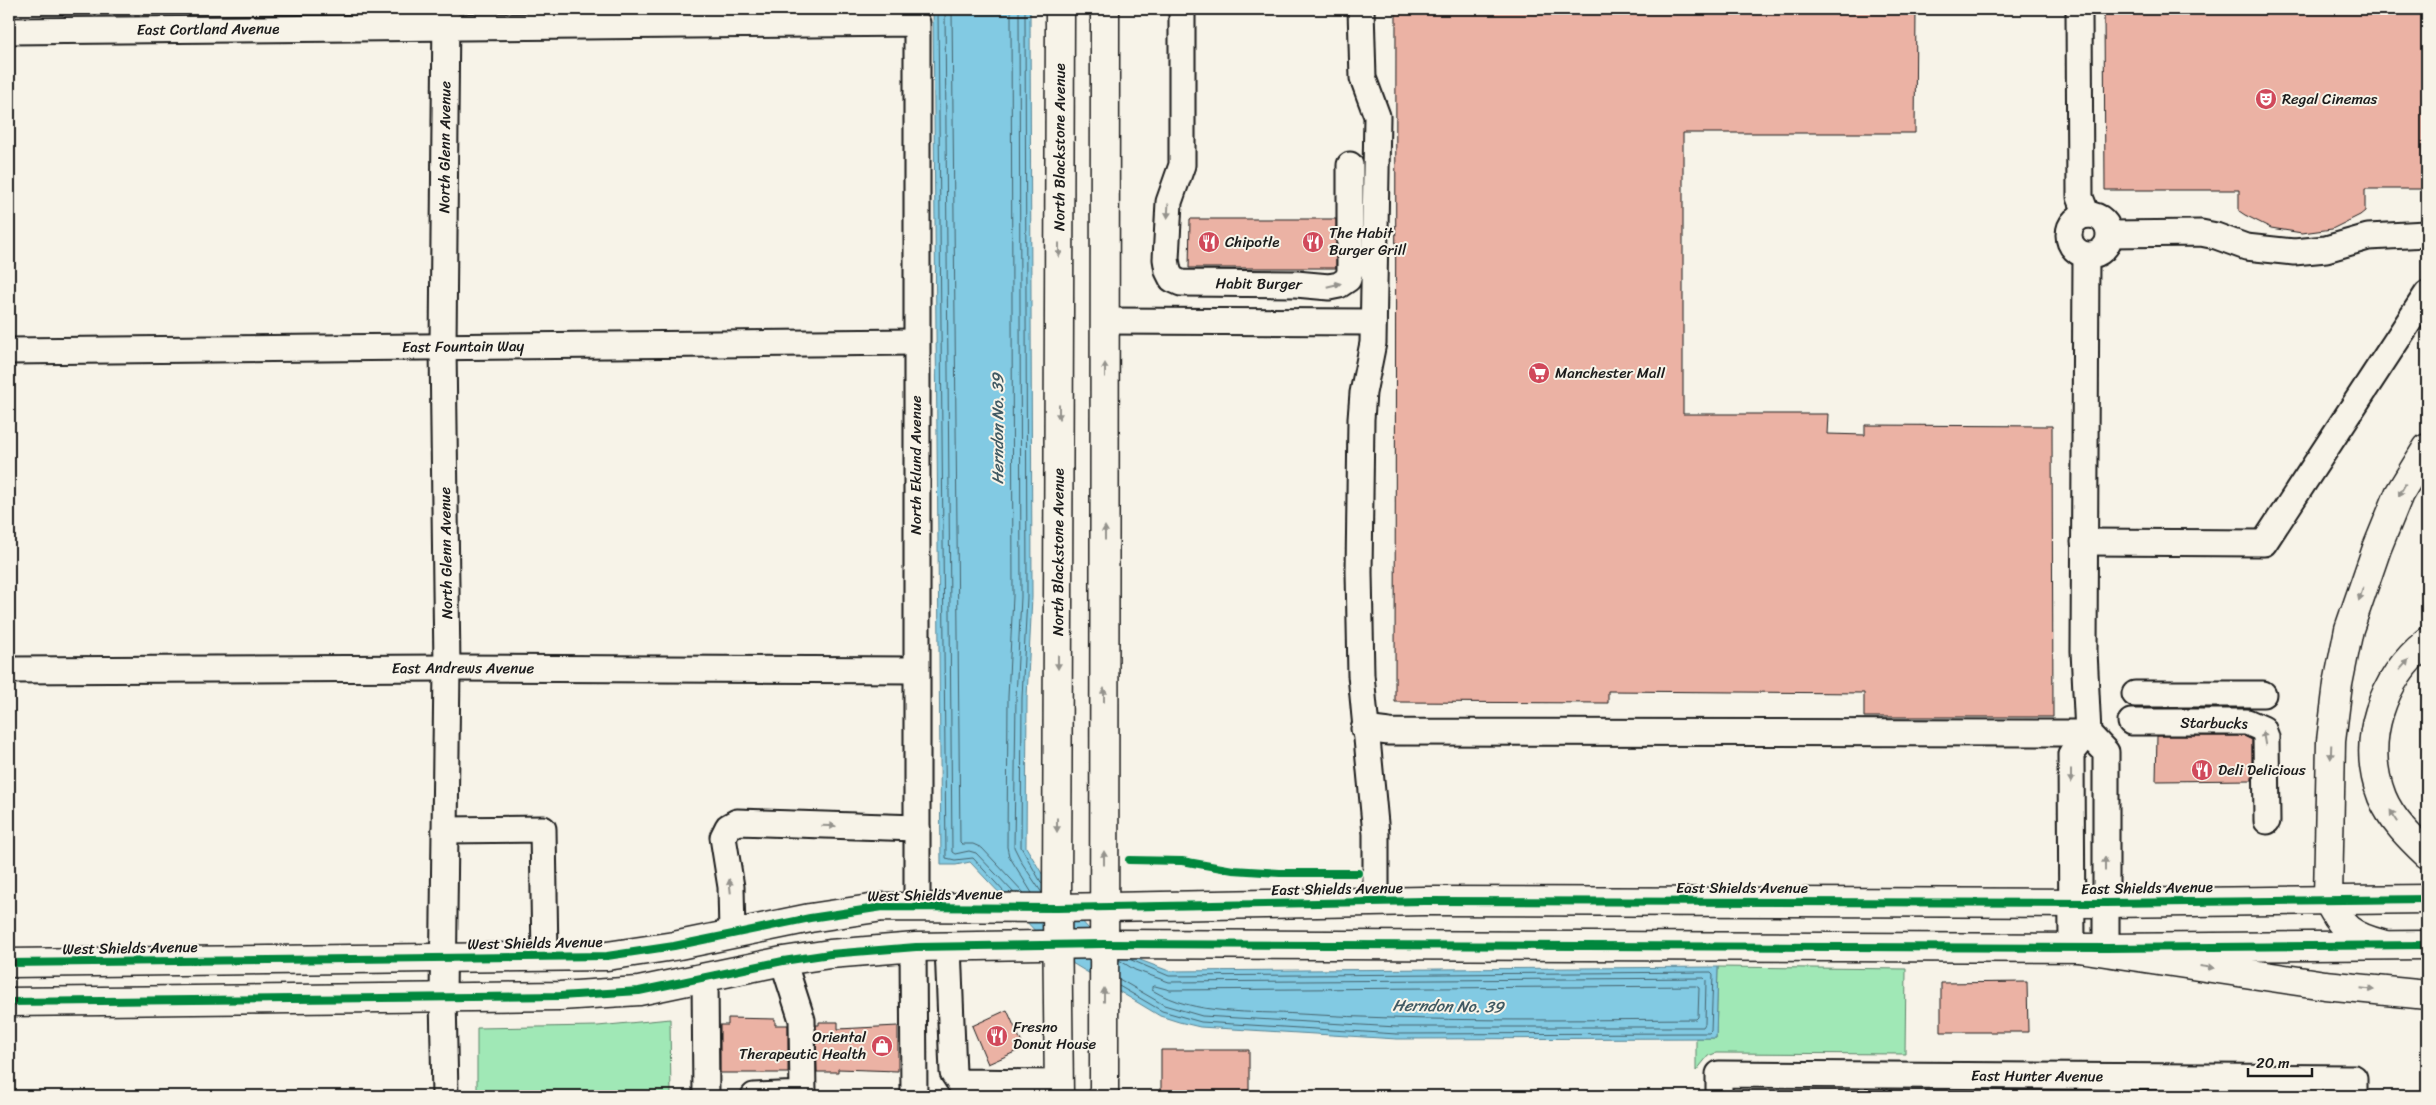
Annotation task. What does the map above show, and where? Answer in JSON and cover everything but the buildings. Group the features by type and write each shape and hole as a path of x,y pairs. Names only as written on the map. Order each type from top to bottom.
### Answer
{"main road":[{"name":"North Blackstone Avenue","path":"1059,1090 1057,908 1060,9"},
{"path":"1104,1096 1106,9"},
{"path":"2382,944 2362,939 2345,927 2334,916 2328,900 2331,741 2338,684 2349,629 2399,494 2427,448"},
{"path":"2427,642 2399,669 2384,697 2376,722 2374,748 2382,797 2395,818 2427,854"},
{"name":"East Shields Avenue","path":"1057,908 1376,902 2105,903 2427,899"},
{"name":"West Shields Avenue","path":"9,963 607,956 674,946 883,907 1057,908"},
{"path":"9,1002 560,996 639,991 784,961 830,954 948,946 1104,944 2106,948 2427,945"},
{"path":"2072,947 2325,985 2427,995"}],"street":[{"name":"Habit Burger","path":"1182,9 1182,165 1168,202 1166,260 1172,279 1181,283 1296,284 1329,287 1339,285 1348,279 1350,271 1350,165"},
{"path":"1361,9 1363,78 1377,116 1373,343 1363,393 1361,419 1359,623 1364,729 1376,834 1376,902"},
{"path":"2079,9 2080,197 2087,215"},
{"name":"East Cortland Avenue","path":"9,30 126,19 446,18 918,24"},
{"name":"North Glenn Avenue","path":"445,1096 443,997 447,668 443,347 446,18"},
{"name":"North Eklund Avenue","path":"918,24 916,342 918,907"},
{"path":"2087,215 2100,218 2105,222 2110,234 2107,246 2103,251 2092,256 2086,256 2072,246 2069,233 2075,221 2087,215"},
{"path":"2110,234 2201,233 2216,236 2246,247 2294,252 2326,249 2368,237 2427,234"},
{"path":"2086,256 2084,651 2088,733 2106,752 2106,948"},
{"path":"2084,542 2264,543 2427,294"},
{"path":"1105,322 1373,322"},
{"name":"East Fountain Way","path":"9,351 916,342"},
{"name":"East Andrews Avenue","path":"9,670 447,668 916,670"},
{"path":"2135,694 2263,694"},
{"name":"Starbucks","path":"2131,722 2247,722 2263,729 2266,737 2267,821"},
{"path":"1364,729 1390,732 2088,733"},
{"path":"2072,947 2071,754 2088,733"},
{"path":"732,934 731,887 723,837 728,827 737,822 917,828"},
{"path":"446,830 543,829 546,957"},
{"path":"948,946 953,1074 955,1079 959,1082 1059,1090"},
{"path":"913,947 914,1096"},
{"path":"754,1096 803,1094 802,1020 784,961"},
{"path":"705,977 706,1096"},
{"name":"East Hunter Avenue","path":"1719,1085 2354,1087"}],"green space":[{"path":"1718,967 1906,969 1905,1054 1716,1053 1708,1056 1696,1071 1696,1038 1716,1038"},
{"path":"670,1019 671,1096 477,1096 477,1028 598,1026"}],"water":[{"name":"Herndon No. 39","path":"933,9 1030,9 1032,597 1027,698 1026,847 1047,882 1089,929 1140,960 1169,971 1718,967 1716,1038 1397,1039 1200,1027 1160,1016 1057,954 970,862 956,865 941,865"}],"cycle path":[{"path":"1129,860 1182,861 1233,870 1280,873 1358,873"},
{"path":"9,963 607,956 674,946 810,918 883,907 1057,908 1424,901 2105,903 2427,899"},
{"path":"9,1002 560,996 639,991 783,961 830,954 916,947 1104,944 2106,948 2427,945"}],"place":[{"name":"Regal Cinemas","path":"2266,99"},
{"name":"Chipotle","path":"1209,242"},
{"name":"The Habit Burger Grill","path":"1313,242"},
{"name":"Manchester Mall","path":"1539,373"},
{"name":"Deli Delicious","path":"2202,770"},
{"name":"Fresno Donut House","path":"997,1036"},
{"name":"Oriental Therapeutic Health","path":"882,1046"}]}
